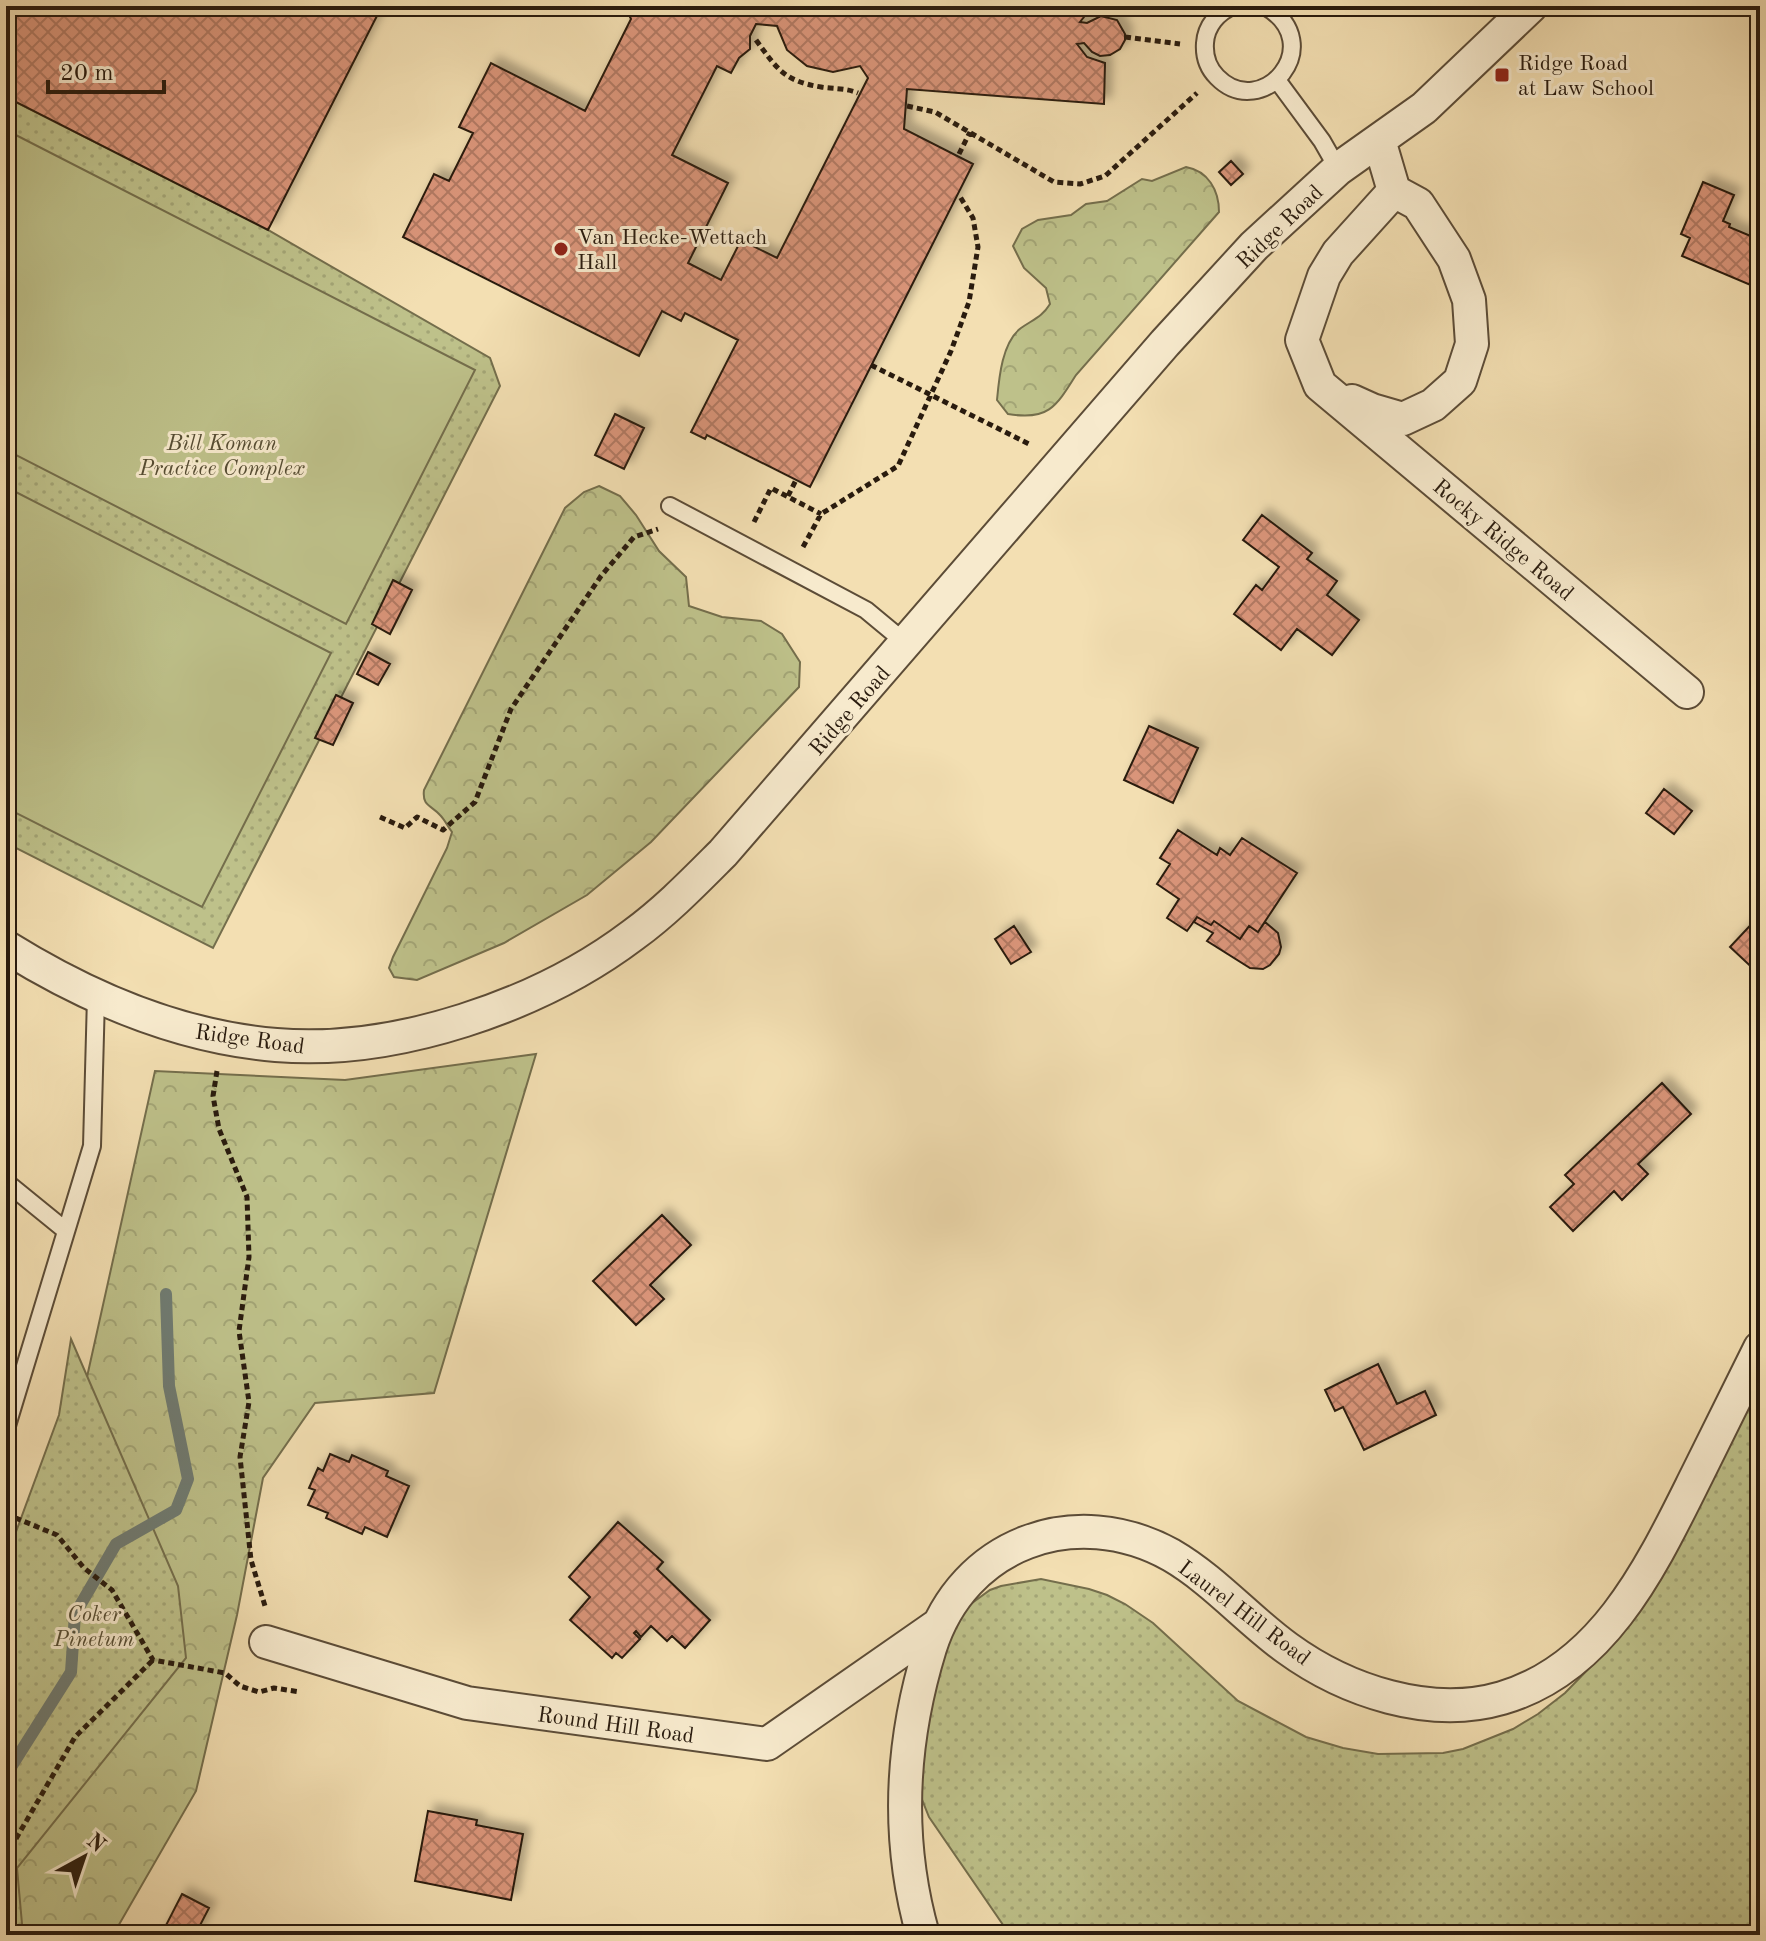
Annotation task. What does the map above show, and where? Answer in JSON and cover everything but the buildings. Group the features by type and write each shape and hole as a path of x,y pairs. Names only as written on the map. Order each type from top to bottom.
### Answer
{"street":[{"name":"Ridge Road","path":"6,947 96,997 183,1028 223,1038 323,1047 418,1033 485,1015 536,993 598,959 666,909 723,853 1254,246 1338,169 1424,108 1531,6"},
{"path":"1320,385 1372,410 1403,419 1433,405 1460,381 1472,344 1469,300 1454,259 1418,204 1394,191 1379,140"},
{"name":"Rocky Ridge Road","path":"1394,191 1338,253 1324,276 1311,308 1302,340 1320,385 1687,692"},
{"name":"Laurel Hill Road","path":"923,1935 906,1864 904,1811 907,1768 921,1677 938,1625 966,1585 1012,1548 1060,1533 1113,1534 1143,1543 1171,1555 1287,1648 1347,1682 1384,1695 1423,1703 1467,1704 1502,1698 1569,1664 1593,1643 1619,1613 1682,1506 1760,1348"},
{"name":"Round Hill Road","path":"271,1644 467,1703 767,1744 938,1625"}],"lane":[{"path":"1233,6 1219,14 1212,23 1205,45 1209,66 1215,75 1234,88 1245,90 1268,86 1277,80 1291,58 1290,33 1285,22 1265,6"},
{"path":"1277,80 1322,141 1338,169"},
{"path":"672,507 866,610 907,644"},
{"path":"6,1429 92,1146 96,997"},
{"path":"6,1182 65,1230"}],"path":[{"path":"1125,37 1205,45"},
{"path":"756,40 773,64 790,79 858,93"},
{"path":"907,106 935,112 1054,182 1070,185 1105,176 1215,75"},
{"path":"959,154 970,132"},
{"path":"815,525 821,514 898,466 959,331 976,271 977,232 968,207 959,195"},
{"path":"871,365 1037,448"},
{"path":"788,496 796,480"},
{"path":"765,500 771,488 821,514"},
{"path":"380,817 405,828 417,817 443,830 475,802 511,709 592,590 634,537 664,527 672,507"},
{"path":"223,1038 213,1096 219,1129 247,1197 249,1257 239,1331 249,1402 240,1457 251,1560 271,1644"},
{"path":"6,1514 57,1535 84,1568 112,1590 153,1660 225,1673 240,1686 259,1692 274,1688 289,1692 314,1692 350,1668"},
{"path":"6,1856 75,1737 153,1660"}],"green space":[{"name":"Bill Koman Practice Complex","path":"6,97 268,230 490,358 500,386 213,948 6,843"},
{"path":"6,130 475,370 346,624 6,450"},
{"path":"1186,167 1194,169 1211,183 1219,212 1076,375 1063,396 1050,409 1033,415 1008,414 997,400 1006,351 1015,334 1041,315 1050,304 1046,288 1024,268 1013,246 1022,229 1038,220 1071,215 1086,204 1107,201 1142,179 1152,181"},
{"path":"599,486 620,496 659,551 686,577 689,606 722,617 761,621 782,634 800,662 799,687 651,842 587,895 504,943 417,980 394,977 389,968 393,957 452,832 426,802 424,790 565,508 584,492"},
{"path":"6,487 331,653 202,907 6,808"},
{"path":"536,1054 434,1393 315,1403 263,1478 237,1615 196,1791 113,1935 6,1935 69,1458 155,1071 345,1080"},
{"name":"Coker Pinetum","path":"71,1339 178,1586 186,1658 17,1868 23,1935 6,1935 6,1559 59,1415"},
{"path":"1760,1364 1760,1935 1010,1935 929,1817 917,1787 922,1682 968,1606 990,1590 1041,1579 1089,1589 1125,1604 1153,1623 1238,1701 1306,1737 1378,1754 1443,1753 1463,1749 1513,1729 1565,1693 1608,1649"}],"waterway":[{"path":"6,1775 71,1672 75,1614 116,1544 176,1510 188,1479 169,1386 166,1294"}],"place":[{"name":"Ridge Road at Law School","path":"1502,75"},
{"name":"Van Hecke-Wettach Hall","path":"561,249"}]}
